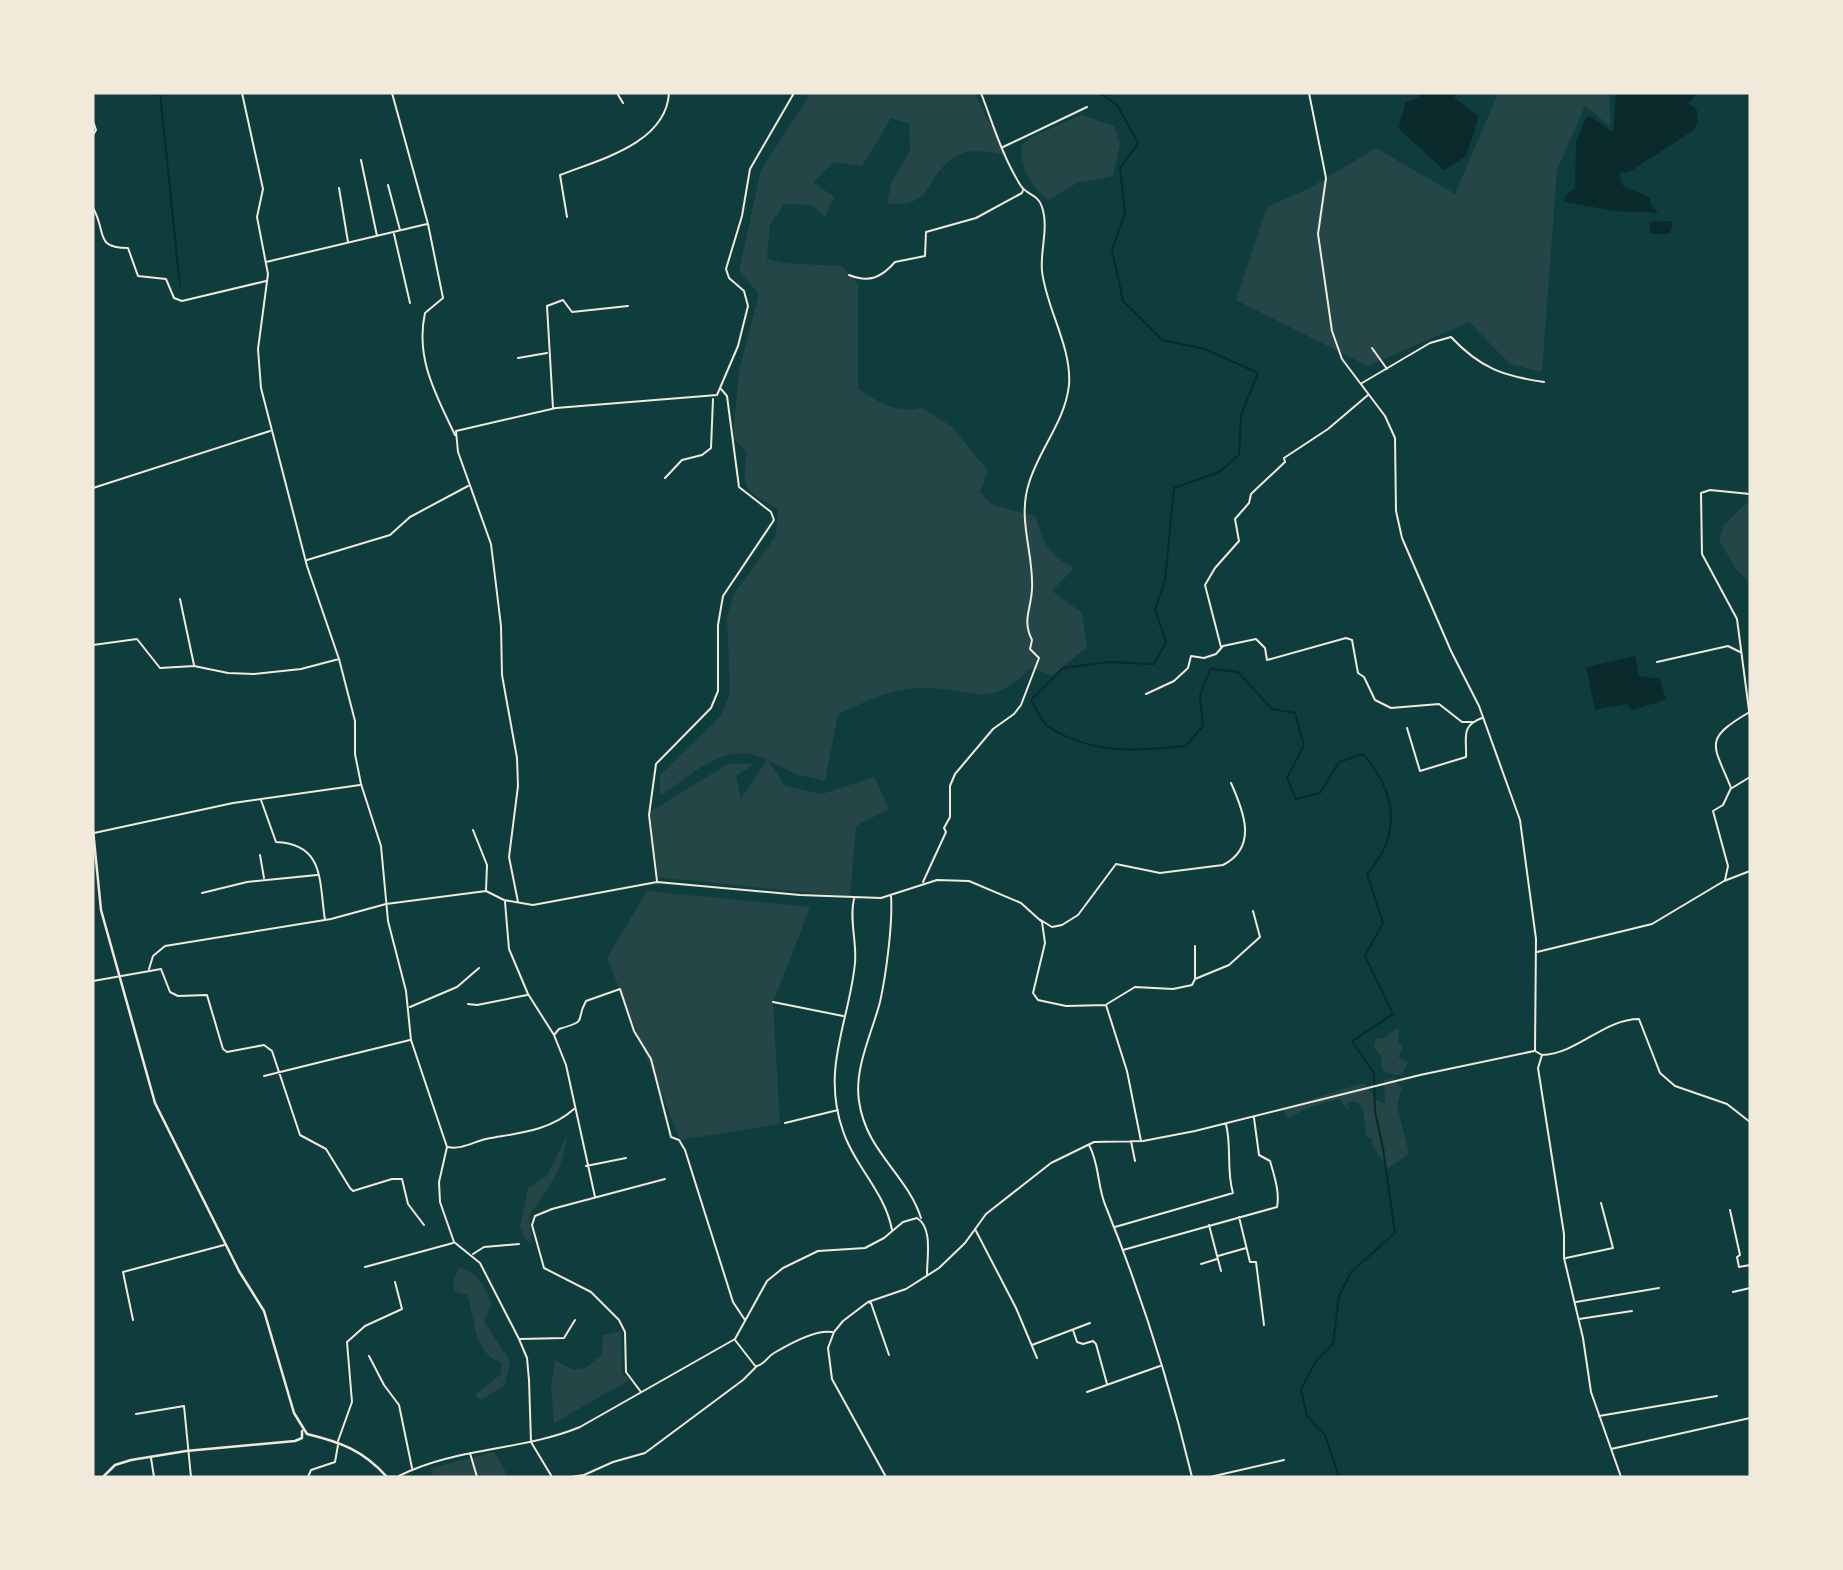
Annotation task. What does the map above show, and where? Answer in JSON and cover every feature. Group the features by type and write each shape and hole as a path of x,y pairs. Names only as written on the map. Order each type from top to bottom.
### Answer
{"street":[{"path":"242,93 263,190 257,217 267,281 258,372 306,560 339,659 356,725 355,754 361,785 381,846 389,927 409,1007 411,1040 447,1147 439,1182 444,1219 454,1242 480,1263 527,1358 531,1443 552,1477"},
{"path":"393,93 428,224 443,298 425,313 421,346 432,388 455,436 469,486 491,544 501,626 502,675 517,758 518,786 509,856 518,903"},
{"path":"617,93 623,103"},
{"path":"566,216 560,176 611,156 648,133 660,119 669,93"},
{"path":"664,478 682,460 702,455 711,448 714,398 721,389 738,346 748,306 744,291 729,278 726,269 742,216 750,169 794,93"},
{"path":"922,883 946,832 944,828 950,817 950,786 955,774 993,729 1014,714 1021,705 1039,658 1030,649 1032,640 1026,627 1032,589 1024,519 1025,500 1029,482 1060,419 1069,383 1065,354 1049,305 1042,268 1045,238 1041,205 1036,195 1023,190 1002,147 981,93"},
{"path":"1309,93 1326,178 1318,234 1332,331 1342,359 1385,416 1395,438 1396,511 1402,538 1483,718 1520,820 1536,952 1535,1051"},
{"path":"1002,147 1087,107"},
{"path":"93,121 96,130 93,135"},
{"path":"360,160 377,237"},
{"path":"388,185 400,231"},
{"path":"339,188 348,243"},
{"path":"849,275 872,279 885,275 895,262 925,256 926,232 976,218 1022,194 1023,190"},
{"path":"93,208 106,244 112,248 128,248 138,276 166,279 174,298 182,301 267,281"},
{"path":"266,262 428,224"},
{"path":"394,233 410,303"},
{"path":"553,409 546,308 549,304 562,300 572,312 628,306"},
{"path":"1361,383 1430,343 1451,337 1469,354 1494,371 1544,382"},
{"path":"1371,348 1388,369"},
{"path":"518,358 548,353"},
{"path":"657,882 649,815 656,764 711,708 719,691 718,625 723,596 774,520 771,512 739,487 727,396 721,389"},
{"path":"1222,648 1205,585 1215,568 1239,541 1235,519 1250,503 1251,494 1285,462 1284,458 1328,429 1369,395"},
{"path":"455,436 461,428 553,409 714,398"},
{"path":"93,488 271,431"},
{"path":"306,560 390,535 410,517 469,486"},
{"path":"1750,494 1710,490 1701,493 1702,554 1737,619 1750,718"},
{"path":"180,599 194,666"},
{"path":"1146,694 1170,684 1185,672 1191,656 1205,658 1222,648 1256,639 1265,648 1267,660 1346,638 1352,640 1358,673 1364,677 1375,700 1391,708 1439,704 1461,722 1473,722 1483,718"},
{"path":"93,645 137,639 160,668 194,666 228,673 254,674 301,669 339,659"},
{"path":"1657,662 1728,646 1741,653"},
{"path":"1731,788 1713,745 1716,736 1749,712"},
{"path":"1407,728 1420,771 1466,757 1464,733 1473,722"},
{"path":"1724,881 1728,866 1713,811 1723,805 1731,788 1750,777"},
{"path":"149,969 153,956 165,946 325,920 386,904 486,891 504,900 518,903 546,903 657,882 881,898 937,880 969,881 1021,904 1052,927 1072,921 1116,864 1160,873 1223,865 1232,861 1244,843 1247,829 1231,783"},
{"path":"103,1477 122,1462 187,1451 295,1441 302,1438 302,1431 294,1413 264,1311 225,1244 155,1103 118,976 97,889 93,833 261,799 361,785"},
{"path":"261,799 276,842 296,843 307,850 318,875 325,920"},
{"path":"473,830 487,865 486,891"},
{"path":"260,855 264,879"},
{"path":"1536,952 1652,924 1724,881 1750,871"},
{"path":"202,893 264,879 318,875"},
{"path":"890,894 892,923 881,996 865,1049 858,1098 871,1142 900,1181 921,1220 926,1234 927,1275"},
{"path":"854,897 855,960 852,991 844,1016 834,1070 838,1110 844,1135 855,1157 886,1204 892,1231"},
{"path":"504,900 509,950 528,995 555,1035 566,1065 595,1198"},
{"path":"1195,979 1229,965 1260,937 1253,911"},
{"path":"1038,918 1044,928 1045,943 1033,993 1038,1000 1066,1006 1106,1005 1135,987 1183,988 1192,985 1195,979 1195,946"},
{"path":"409,1007 457,987 480,968"},
{"path":"93,981 161,969 166,973 170,992 178,996 207,995 223,1049 227,1052 264,1045 272,1051 300,1135 326,1149 350,1188 354,1191 392,1179 402,1179 408,1204 424,1225"},
{"path":"555,1035 559,1029 577,1024 583,1019 586,1001 620,989 634,1031 651,1059 671,1137 678,1140 685,1150 733,1302 745,1320"},
{"path":"468,1004 477,1006 528,995"},
{"path":"773,1002 844,1016"},
{"path":"1106,1005 1127,1071 1141,1141"},
{"path":"886,1477 832,1379 828,1348 834,1332 842,1321 867,1302 906,1289 953,1256 986,1214 1035,1174 1088,1145 1104,1140 1141,1141 1535,1051 1542,1055 1564,1051 1626,1021 1639,1019 1660,1073 1675,1086 1727,1104 1750,1122"},
{"path":"264,1076 278,1070 411,1040"},
{"path":"1542,1055 1538,1068 1564,1234 1564,1258 1597,1416 1620,1477"},
{"path":"447,1147 459,1148 533,1131 557,1122 575,1109"},
{"path":"785,1123 838,1110"},
{"path":"1122,1250 1278,1204 1270,1161 1259,1155 1254,1116"},
{"path":"1114,1227 1233,1193 1227,1173 1231,1152 1225,1123"},
{"path":"1131,1140 1135,1161"},
{"path":"1088,1145 1095,1158 1105,1205 1177,1413 1192,1477"},
{"path":"586,1166 626,1158"},
{"path":"642,1393 626,1372 625,1332 619,1320 591,1292 557,1276 541,1263 540,1244 532,1225 535,1216 665,1179"},
{"path":"1564,1258 1613,1248 1601,1203"},
{"path":"1730,1210 1740,1255 1737,1257 1739,1267 1750,1265"},
{"path":"1238,1216 1250,1262 1256,1262 1264,1325"},
{"path":"302,1431 338,1441 361,1452 387,1477 399,1477 412,1469 470,1452 531,1443 580,1427 734,1339 767,1281 783,1268 818,1251 865,1248 909,1219 921,1220"},
{"path":"1209,1224 1221,1271"},
{"path":"974,1228 1007,1291 1037,1358"},
{"path":"365,1267 454,1242"},
{"path":"133,1320 123,1272 225,1244"},
{"path":"472,1255 484,1247 519,1244"},
{"path":"1201,1264 1247,1248"},
{"path":"308,1477 311,1470 335,1462 338,1441 352,1402 347,1342 365,1326 402,1310 395,1282"},
{"path":"1575,1303 1598,1301 1658,1288"},
{"path":"1733,1292 1750,1288"},
{"path":"867,1302 872,1303 888,1355"},
{"path":"1578,1319 1632,1311"},
{"path":"519,1339 564,1338 575,1320"},
{"path":"1031,1345 1090,1324"},
{"path":"1073,1330 1077,1342 1096,1343 1107,1385"},
{"path":"571,1477 584,1475 613,1462 645,1453 689,1423 756,1367 762,1366 772,1354 815,1334 834,1332"},
{"path":"734,1339 756,1367"},
{"path":"369,1356 398,1405 412,1469"},
{"path":"1087,1392 1161,1365"},
{"path":"1597,1416 1717,1396"},
{"path":"136,1414 184,1406 191,1477"},
{"path":"1610,1450 1750,1418"},
{"path":"470,1452 477,1477"},
{"path":"151,1457 154,1477"},
{"path":"1210,1477 1283,1460"}],"shaded area":[{"path":"811,93 974,93 1007,155 978,151 963,153 942,168 915,201 903,204 887,203 891,183 910,151 909,124 891,118 862,166 834,162 813,182 834,197 825,217 812,205 784,204 770,225 767,259 785,263 842,266 858,284 858,389 896,408 904,410 921,407 952,427 988,471 980,492 992,505 1036,516 1048,547 1074,568 1052,591 1082,613 1087,647 1052,676 1031,668 1016,681 992,693 914,688 880,696 838,714 825,781 795,774 768,760 785,786 822,794 874,777 889,809 856,826 850,897 658,877 650,812 728,764 754,764 736,776 741,799 767,760 752,754 725,756 698,769 660,796 660,775 721,716 730,693 727,616 734,594 776,536 778,509 748,489 745,475 747,453 733,438 739,370 759,294 739,271 761,170"},
{"path":"1422,93 1458,93 1454,98 1479,116 1466,156 1444,170 1399,129 1405,102"},
{"path":"1498,93 1609,93 1610,126 1585,106 1557,170 1542,372 1510,364 1469,322 1368,366 1236,300 1267,207 1310,188 1376,148 1455,194"},
{"path":"1616,93 1698,93 1688,103 1697,110 1698,120 1694,130 1629,172 1619,173 1623,186 1651,198 1650,203 1658,213 1615,211 1565,202 1565,196 1575,188 1576,141 1586,117 1592,117 1613,132"},
{"path":"1082,115 1114,126 1120,144 1113,176 1077,183 1048,200 1036,189 1024,169 1022,145 1033,136"},
{"path":"1673,221 1670,234 1651,234 1649,222"},
{"path":"1746,503 1750,503 1750,582 1737,571 1719,540 1724,525"},
{"path":"1635,656 1639,676 1660,679 1666,700 1632,710 1627,704 1595,710 1586,667"},
{"path":"647,891 810,907 773,1003 780,1124 680,1140 607,958"},
{"path":"1399,1027 1398,1042 1403,1047 1398,1057 1408,1062 1402,1075 1382,1070 1381,1056 1374,1048 1376,1038 1384,1038"},
{"path":"1392,1078 1402,1088 1397,1105 1409,1154 1388,1168 1373,1147 1372,1138 1366,1136 1363,1109 1357,1102 1348,1102 1349,1111 1339,1099 1308,1108 1288,1118 1282,1108 1360,1084 1365,1084 1377,1100 1385,1104 1384,1080"},
{"path":"567,1136 558,1170 529,1216 532,1243 525,1240 520,1226 528,1188 547,1175"},
{"path":"459,1267 472,1273 483,1285 492,1304 484,1322 510,1361 505,1385 480,1400 475,1395 501,1374 501,1362 492,1358 480,1343 467,1295 455,1292 453,1282"},
{"path":"621,1331 622,1374 631,1379 554,1423 551,1387 555,1360 570,1368 584,1368 602,1354 603,1335"},
{"path":"494,1452 509,1477 433,1477 431,1468"}],"waterway":[{"path":"160,93 180,286"},
{"path":"1100,93 1117,105 1138,143 1120,168 1125,213 1112,250 1123,301 1162,340 1205,349 1258,373 1241,415 1239,455 1219,472 1174,488 1165,580 1155,610 1166,642 1154,664 1109,662 1063,668 1031,700 1046,725 1082,742 1099,747 1133,750 1186,746 1203,726 1200,695 1210,669 1238,672 1272,709 1295,713 1304,745 1287,778 1296,799 1320,793 1339,762 1363,754 1383,784 1391,814 1390,829 1386,844 1367,874 1383,923 1365,956 1393,1014 1352,1041 1374,1073 1375,1112 1395,1233 1351,1272 1339,1296 1333,1344 1316,1361 1301,1389 1307,1416 1325,1435 1339,1477"}]}
